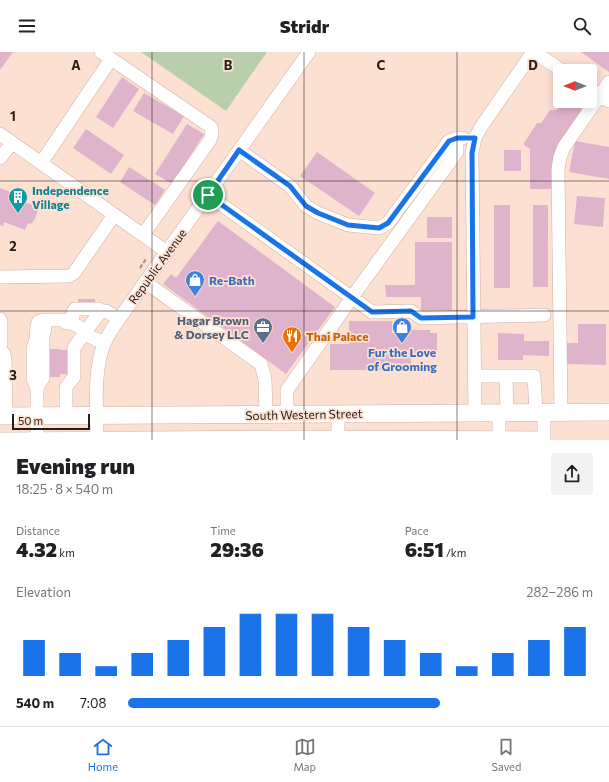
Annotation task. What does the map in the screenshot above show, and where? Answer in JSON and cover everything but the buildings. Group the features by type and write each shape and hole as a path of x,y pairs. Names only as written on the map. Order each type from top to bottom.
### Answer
{"main road":[{"name":"South Western Street","path":"3,416 609,412"}],"street":[{"name":"Republic Avenue","path":"97,440 97,377 104,343 145,282 309,52"},
{"path":"475,413 472,153 475,138 481,127 534,52 553,64"},
{"path":"41,163 106,56 211,127 212,134 210,140 143,235"},
{"path":"561,412 558,169 560,157 564,147 609,82"},
{"path":"0,134 167,252"},
{"path":"287,414 287,390 457,152 457,138"},
{"path":"239,150 290,186 306,206 318,213 348,225 379,228 388,223 449,141 457,138 475,138"},
{"path":"0,158 12,143"},
{"path":"208,195 372,312 411,311 421,318 544,315"},
{"path":"0,277 69,276 74,273 114,215"},
{"path":"145,282 260,364 265,379 266,414"},
{"path":"73,323 73,312 75,309 99,309 101,311 106,311 119,319"},
{"path":"66,416 66,387 74,377 74,348 101,311"},
{"path":"0,319 1,347 5,360 3,416"},
{"path":"37,439 37,388 32,379 32,348 36,340 36,326 38,322 42,320 65,320 73,323 91,337 104,343"},
{"path":"474,376 534,376 544,439"},
{"path":"499,437 506,376"},
{"path":"74,377 97,377"},
{"path":"338,413 338,438"},
{"name":"South Western Street","path":"0,439 97,440 499,437 544,439"}],"green space":[{"path":"141,52 267,52 226,111"}],"place":[{"name":"Independence Village","path":"18,214"},
{"name":"Re-Bath","path":"195,297"},
{"name":"Hagar Brown & Dorsey LLC","path":"263,344"},
{"name":"Fur the Love of Grooming","path":"402,344"},
{"name":"Thai Palace","path":"292,353"}],"route":[{"path":"457,138 475,138 472,153 473,317 421,318 411,311 372,312 208,195 239,150 290,186 306,206 318,213 348,225 379,228 388,223 449,141 457,138"}]}
